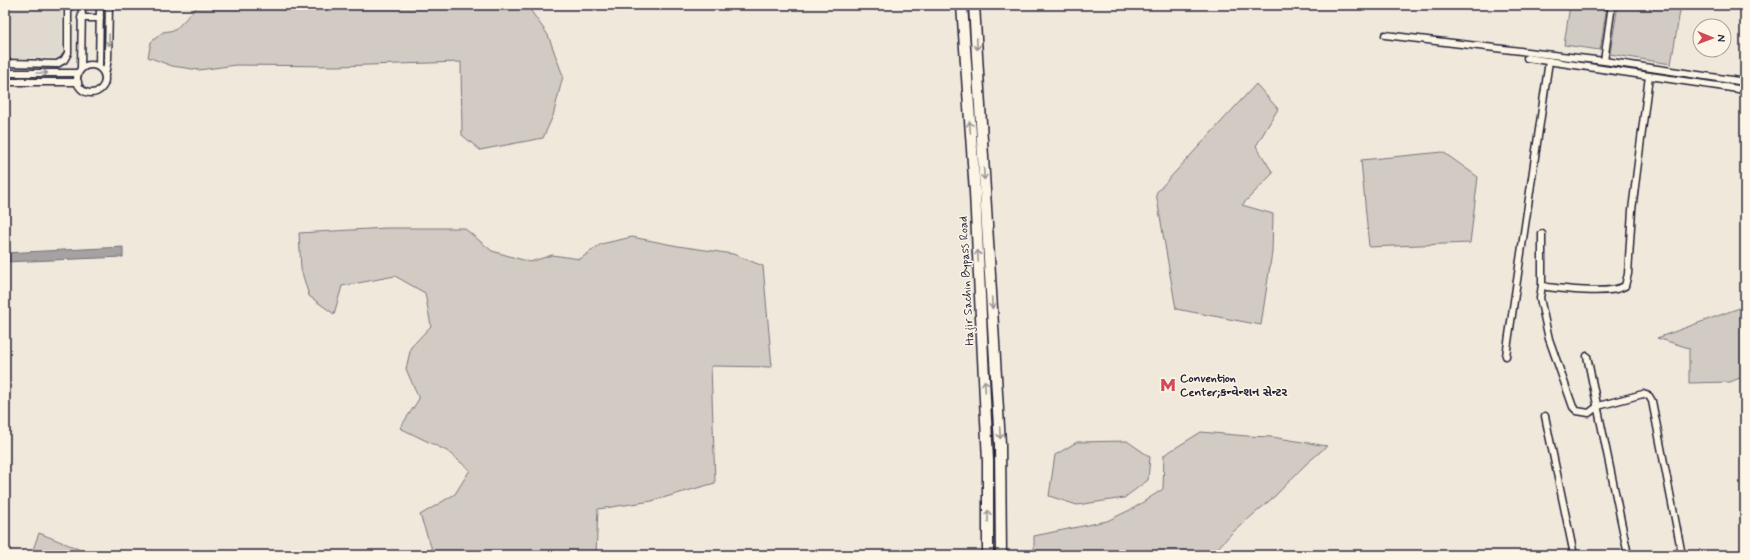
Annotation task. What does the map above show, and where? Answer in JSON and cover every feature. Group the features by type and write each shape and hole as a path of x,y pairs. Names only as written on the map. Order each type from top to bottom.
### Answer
{"highway":[{"name":"Hajir Sachin Bypass Road","path":"962,5 975,192 988,461 988,555"},
{"path":"974,5 1000,444 1001,555"}],"street":[{"path":"5,63 57,64 64,60 68,53 68,5"},
{"path":"82,5 80,71 78,82 81,89 94,92 102,88 105,80 108,59 109,5"},
{"path":"99,67 100,5"},
{"path":"1604,61 1612,5"},
{"path":"82,18 100,18"},
{"path":"1385,35 1604,61 1745,82"},
{"path":"1526,58 1745,90"},
{"path":"1506,356 1549,61"},
{"path":"5,73 80,71 90,64 99,67 105,75"},
{"path":"1542,285 1547,287 1593,290 1621,288 1625,286 1628,281 1632,210 1649,76"},
{"path":"5,82 78,82"},
{"path":"1542,234 1542,285 1540,298 1549,339 1570,400 1577,411 1584,413 1590,413 1598,406 1643,394 1648,396 1652,401 1682,555"},
{"path":"1587,356 1628,555"},
{"path":"1545,416 1574,555"}],"shaded area":[{"path":"5,5 62,5 62,58 5,58"},
{"path":"199,5 529,5 531,11 548,35 563,76 553,116 543,138 480,150 462,135 461,62 337,66 236,65 199,70 172,66 148,57 151,42 163,32 175,30"},
{"path":"1570,5 1607,5 1600,50 1564,45"},
{"path":"1618,5 1681,5 1671,64 1610,54"},
{"path":"1256,84 1278,109 1256,146 1273,173 1242,205 1273,214 1272,252 1261,325 1176,309 1156,193"},
{"path":"1443,152 1478,177 1470,243 1369,247 1361,160"},
{"path":"386,228 464,228 492,251 530,262 552,255 580,259 601,244 632,237 678,246 733,254 763,266 772,367 711,366 715,483 652,501 598,509 596,555 434,555 420,515 455,494 470,470 447,451 400,428 419,399 406,369 411,347 431,326 425,293 395,276 342,286 334,314 309,296 301,269 299,233"},
{"path":"123,247 123,257 5,262 5,253"},
{"path":"1745,306 1745,376 1730,382 1689,383 1689,348 1657,338"},
{"path":"1201,432 1272,437 1327,446 1305,465 1275,496 1233,532 1211,555 1034,555 1034,536 1107,521 1134,508 1163,489 1164,455"},
{"path":"1127,441 1150,457 1148,480 1124,498 1077,505 1049,496 1055,455 1077,442"},
{"path":"39,533 74,547 90,555 31,555"}],"place":[{"name":"Convention Center;કન્વેન્શન સેન્ટર","path":"1168,385"}]}
